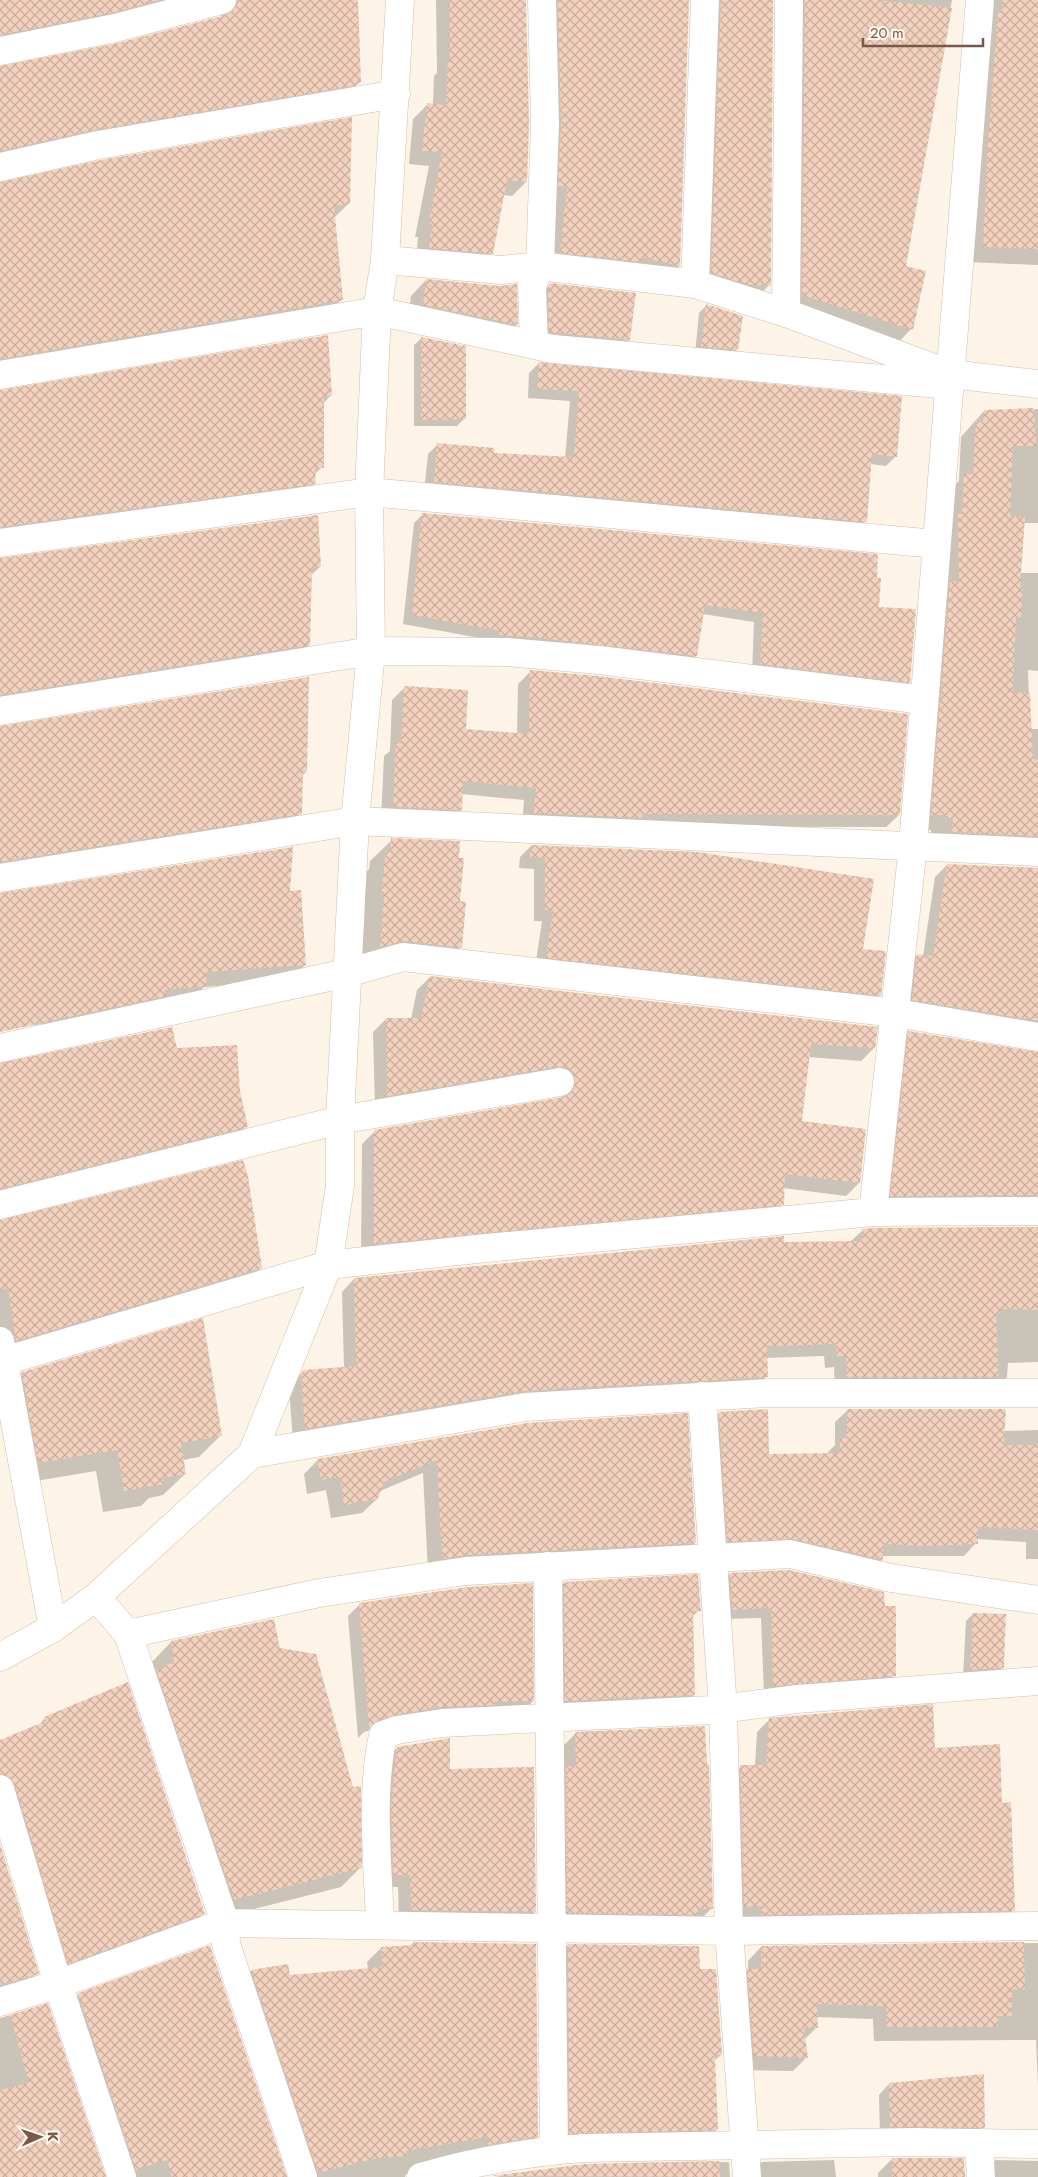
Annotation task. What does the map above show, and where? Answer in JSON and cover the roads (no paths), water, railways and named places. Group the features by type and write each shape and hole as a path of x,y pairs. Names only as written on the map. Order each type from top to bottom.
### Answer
{"street":[{"path":"0,51 115,28 222,0"},
{"path":"0,1657 53,1628 96,1597 252,1454 328,1265 340,1186 340,1120 355,821 371,651 369,492 377,311 385,260 400,0"},
{"path":"534,344 532,286 540,266 545,124 542,0"},
{"path":"695,284 705,0"},
{"path":"786,312 788,0"},
{"path":"873,1212 913,846 980,0"},
{"path":"0,167 98,145 396,94"},
{"path":"385,260 501,270 540,266 695,284 786,312 949,380"},
{"path":"0,375 377,311 563,350 949,380 1038,384"},
{"path":"0,543 369,492 936,544"},
{"path":"0,711 371,651 507,652 599,660 924,700"},
{"path":"0,878 355,821 1038,852"},
{"path":"0,1048 347,973 403,958 896,1013 1038,1038"},
{"path":"0,1204 340,1120 560,1082"},
{"path":"53,1628 2,1351 328,1265 486,1248 873,1212 1038,1211"},
{"path":"252,1454 525,1408 769,1392 1038,1393"},
{"path":"702,1396 723,1709 729,1931 747,2177"},
{"path":"128,1634 319,1592 466,1571 790,1554 891,1578 1038,1600"},
{"path":"548,1566 554,2150"},
{"path":"96,1597 128,1634 225,1923 226,1944 303,2177"},
{"path":"380,1925 376,1826 378,1756 383,1735 397,1730 442,1723 723,1709 797,1699 1038,1681"},
{"path":"0,1789 58,1984 122,2177"},
{"path":"0,2002 58,1984 225,1923 729,1931 1038,1926"},
{"path":"421,2177 470,2162 554,2150 745,2144 1038,2144 1038,2136"},
{"path":"979,2143 981,2177"}]}
